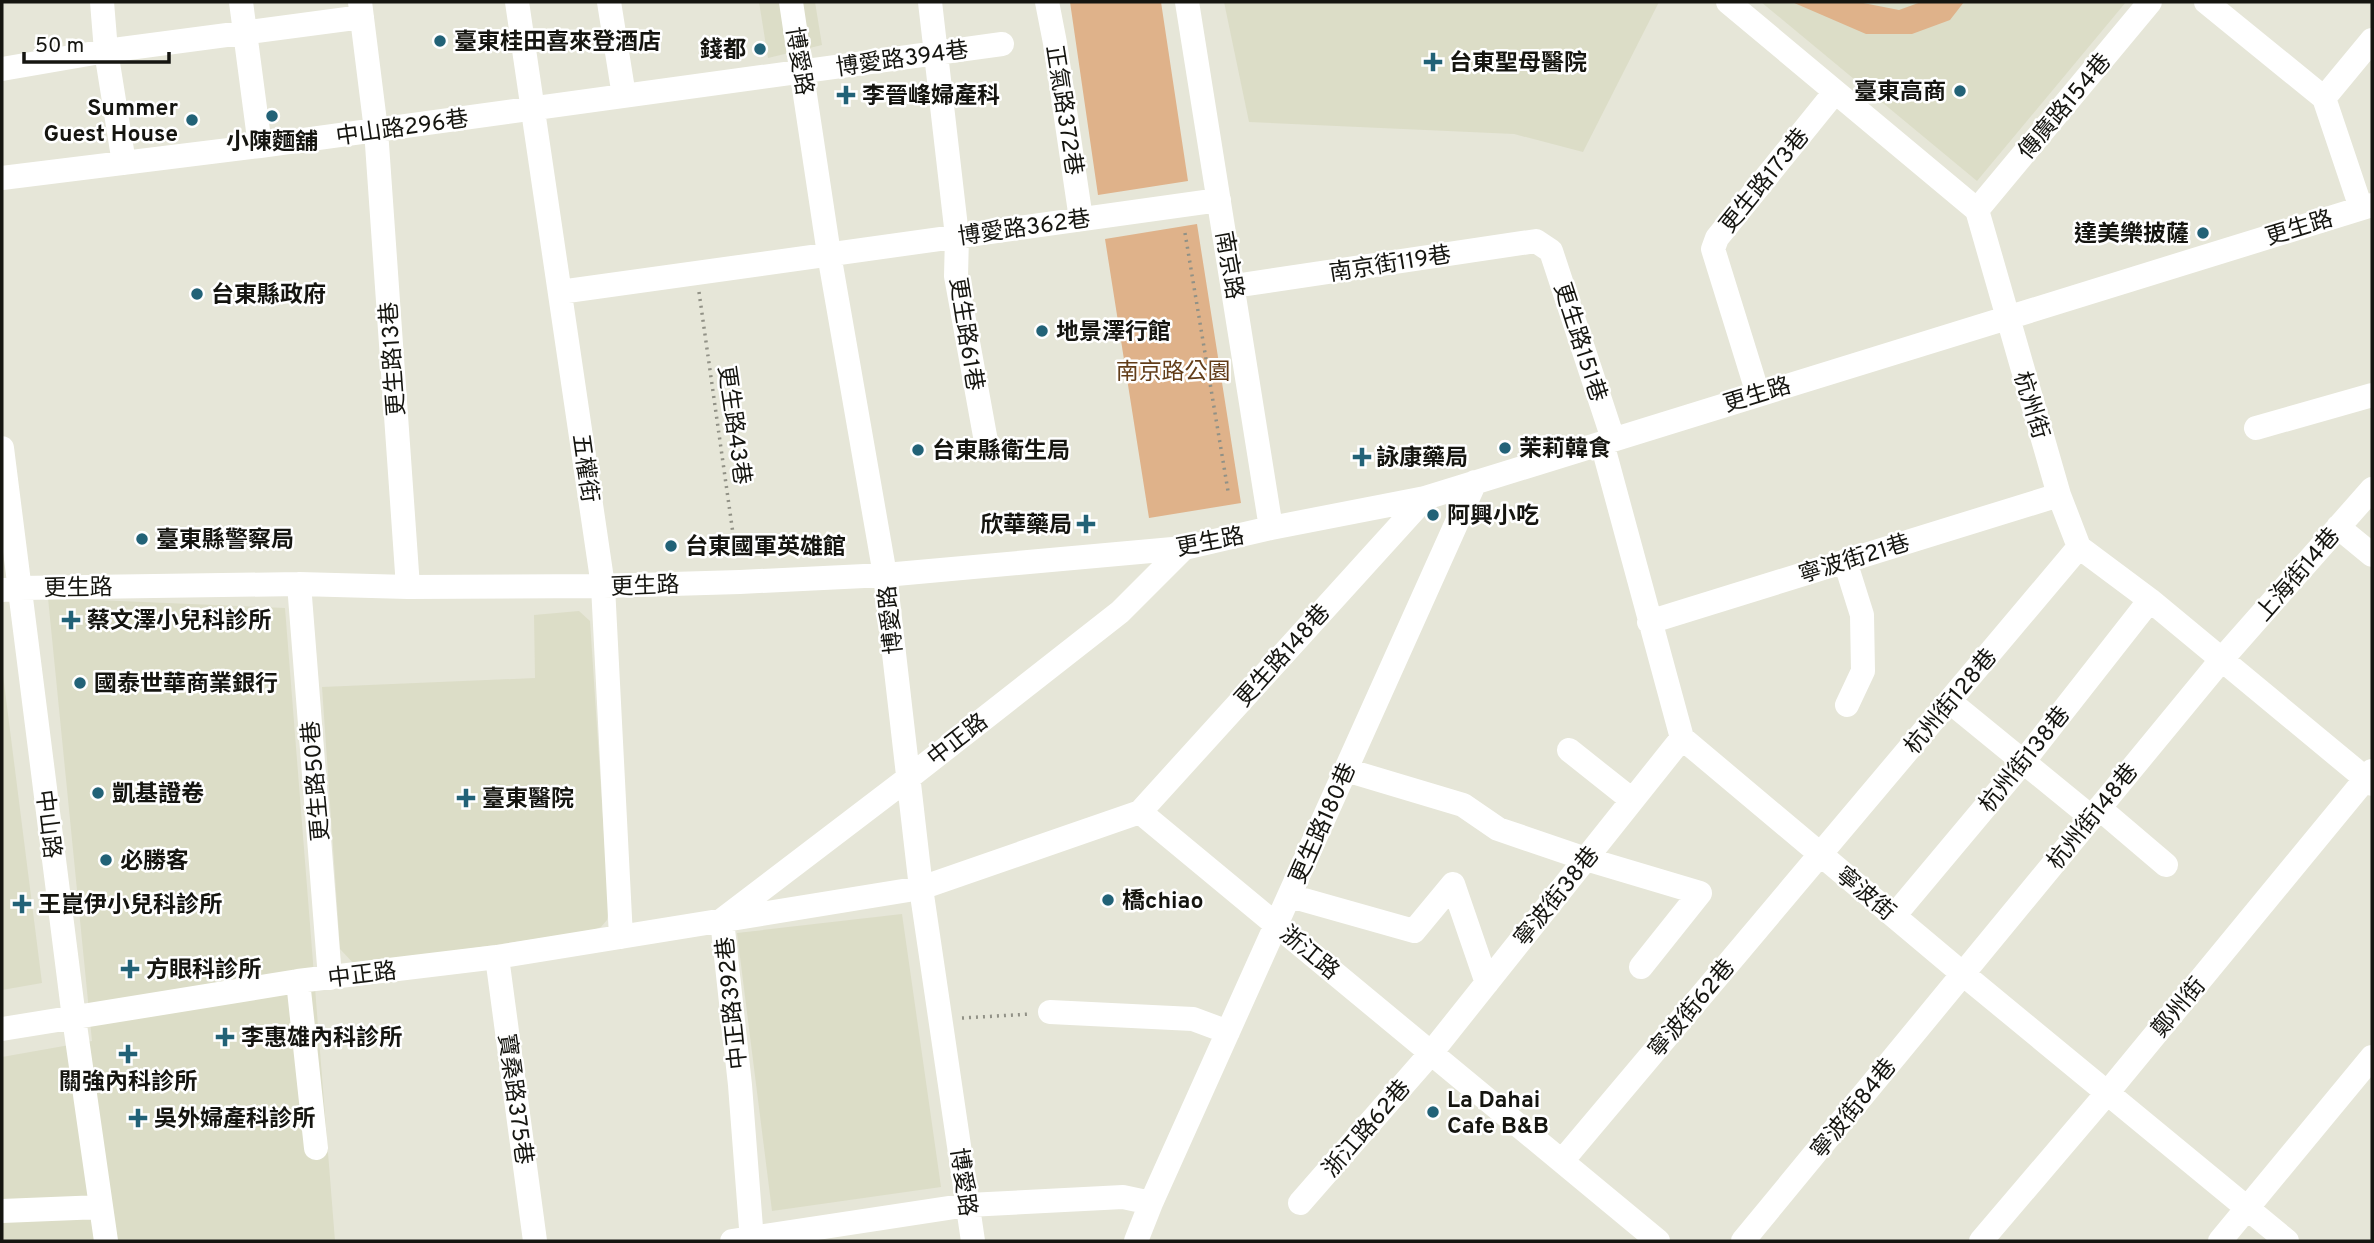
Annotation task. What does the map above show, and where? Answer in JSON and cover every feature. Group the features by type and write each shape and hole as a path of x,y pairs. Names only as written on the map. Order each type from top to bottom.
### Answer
{"street":[{"path":"102,2 106,51 124,163"},
{"path":"241,2 260,146"},
{"name":"五權街","path":"517,2 603,586 621,937"},
{"path":"609,2 625,96"},
{"name":"博愛路","path":"791,2 829,254 885,575 921,888 973,1241"},
{"name":"更生路61巷","path":"930,2 957,236 956,276 986,447"},
{"name":"正氣路372巷","path":"1047,2 1081,219"},
{"name":"南京路","path":"1187,2 1271,528"},
{"path":"1728,2 1977,211"},
{"name":"傳廣路154巷","path":"1977,211 2150,2"},
{"path":"2206,2 2325,98 2367,206"},
{"path":"2,69 106,51 245,32 361,9"},
{"name":"更生路13巷","path":"361,9 376,130 408,587"},
{"path":"2325,98 2372,40"},
{"name":"博愛路394巷","path":"802,72 1002,44"},
{"name":"中山路296巷","path":"2,178 260,146 802,72"},
{"name":"更生路173巷","path":"1758,394 1713,249 1717,238 1836,92"},
{"name":"博愛路362巷","path":"560,292 1219,200"},
{"name":"更生路","path":"10,589 299,584 408,587 603,586 740,582 885,575 1184,548 1425,498 2367,206"},
{"name":"杭州街","path":"1977,211 2059,495 2079,547"},
{"name":"南京街119巷","path":"1234,286 1536,241 1546,247"},
{"name":"更生路151巷","path":"1546,247 1551,251 1608,441"},
{"path":"2256,428 2372,395"},
{"path":"1608,441 1649,622 1682,738"},
{"name":"中山路","path":"2,448 10,589 106,1241"},
{"name":"更生路180巷","path":"1136,1241 1475,482"},
{"name":"上海街14巷","path":"2222,659 2372,489"},
{"name":"寧波街21巷","path":"1649,622 2059,495"},
{"name":"更生路148巷","path":"1140,812 1425,498"},
{"path":"2338,527 2372,555"},
{"path":"2079,547 2150,600 2370,778"},
{"name":"杭州街128巷","path":"1820,854 2079,547"},
{"name":"中正路","path":"722,920 1120,612 1184,548"},
{"path":"1845,561 1862,615 1863,671 1847,705"},
{"name":"更生路50巷","path":"299,584 330,978"},
{"name":"杭州街138巷","path":"1894,916 2023,762 2150,600"},
{"name":"杭州街148巷","path":"1963,974 2222,659"},
{"path":"1949,701 2023,762 2166,865"},
{"name":"寧波街38巷","path":"1431,1053 1682,738"},
{"name":"寧波街","path":"1682,738 2287,1241"},
{"path":"1569,750 1632,800"},
{"path":"1346,770 1463,806 1498,829 1700,893 1641,967"},
{"name":"鄭州街","path":"1981,1241 2370,778"},
{"path":"921,888 1140,812"},
{"name":"浙江路","path":"1140,812 1658,1241"},
{"name":"寧波街62巷","path":"1562,1161 1820,854"},
{"path":"1290,896 1414,931 1453,884 1487,983"},
{"name":"中正路","path":"2,1029 298,981 497,957 921,888"},
{"name":"中正路392巷","path":"722,920 740,1085 745,1240"},
{"name":"寶桑路375巷","path":"497,957 535,1241"},
{"name":"寧波街84巷","path":"1743,1241 1963,974"},
{"path":"298,981 316,1148"},
{"path":"1050,1012 1194,1019 1228,1032"},
{"name":"浙江路62巷","path":"1300,1203 1431,1053"},
{"path":"2220,1241 2372,1057"},
{"path":"745,1240 968,1205 1123,1196 1151,1203"},
{"path":"2,1211 101,1207"}],"path":[{"path":"1185,233 1228,491"},
{"name":"更生路43巷","path":"696,272 740,582"},
{"path":"940,1020 1050,1012"}],"shaded area":[{"path":"759,2 815,2 822,45 768,58"},
{"name":"台東聖母醫院","path":"1224,2 1659,2 1583,152 1514,134 1249,122"},
{"name":"臺東高商","path":"1761,2 2126,2 1977,181"},
{"path":"48,598 285,608 335,1241 2,1241 2,1057 92,1041"},
{"name":"臺東醫院","path":"579,611 590,621 609,910 607,920 601,927 591,931 355,965 340,949 322,687 535,678 534,615"},
{"path":"2,667 42,983 2,990"},
{"path":"902,914 941,1187 772,1211 737,933"}],"green space":[{"path":"1070,2 1161,2 1188,181 1098,195"},
{"path":"1792,2 1858,2 1899,10 1921,2 1964,2 1950,20 1912,34 1866,34"},
{"name":"南京路公園","path":"1197,224 1241,503 1149,518 1105,239"}],"place":[{"name":"臺東桂田喜來登酒店","path":"440,41"},
{"name":"錢都","path":"760,49"},
{"name":"台東聖母醫院","path":"1433,62"},
{"name":"臺東高商","path":"1960,91"},
{"name":"李晉峰婦產科","path":"846,95"},
{"name":"小陳麵舖","path":"272,116"},
{"name":"Summer Guest House","path":"192,120"},
{"name":"達美樂披薩","path":"2203,233"},
{"name":"台東縣政府","path":"197,294"},
{"name":"地景澤行館","path":"1042,331"},
{"name":"茉莉韓食","path":"1505,448"},
{"name":"台東縣衛生局","path":"918,450"},
{"name":"詠康藥局","path":"1362,457"},
{"name":"阿興小吃","path":"1433,515"},
{"name":"欣華藥局","path":"1086,524"},
{"name":"臺東縣警察局","path":"142,539"},
{"name":"台東國軍英雄館","path":"671,546"},
{"name":"蔡文澤小兒科診所","path":"71,620"},
{"name":"國泰世華商業銀行","path":"80,683"},
{"name":"凱基證卷","path":"98,793"},
{"name":"臺東醫院","path":"466,798"},
{"name":"必勝客","path":"106,860"},
{"name":"橋chiao","path":"1108,900"},
{"name":"王崑伊小兒科診所","path":"22,904"},
{"name":"方眼科診所","path":"130,969"},
{"name":"李惠雄內科診所","path":"225,1037"},
{"name":"關強內科診所","path":"128,1054"},
{"name":"La Dahai Cafe B&B","path":"1433,1112"},
{"name":"吳外婦產科診所","path":"138,1118"}]}
